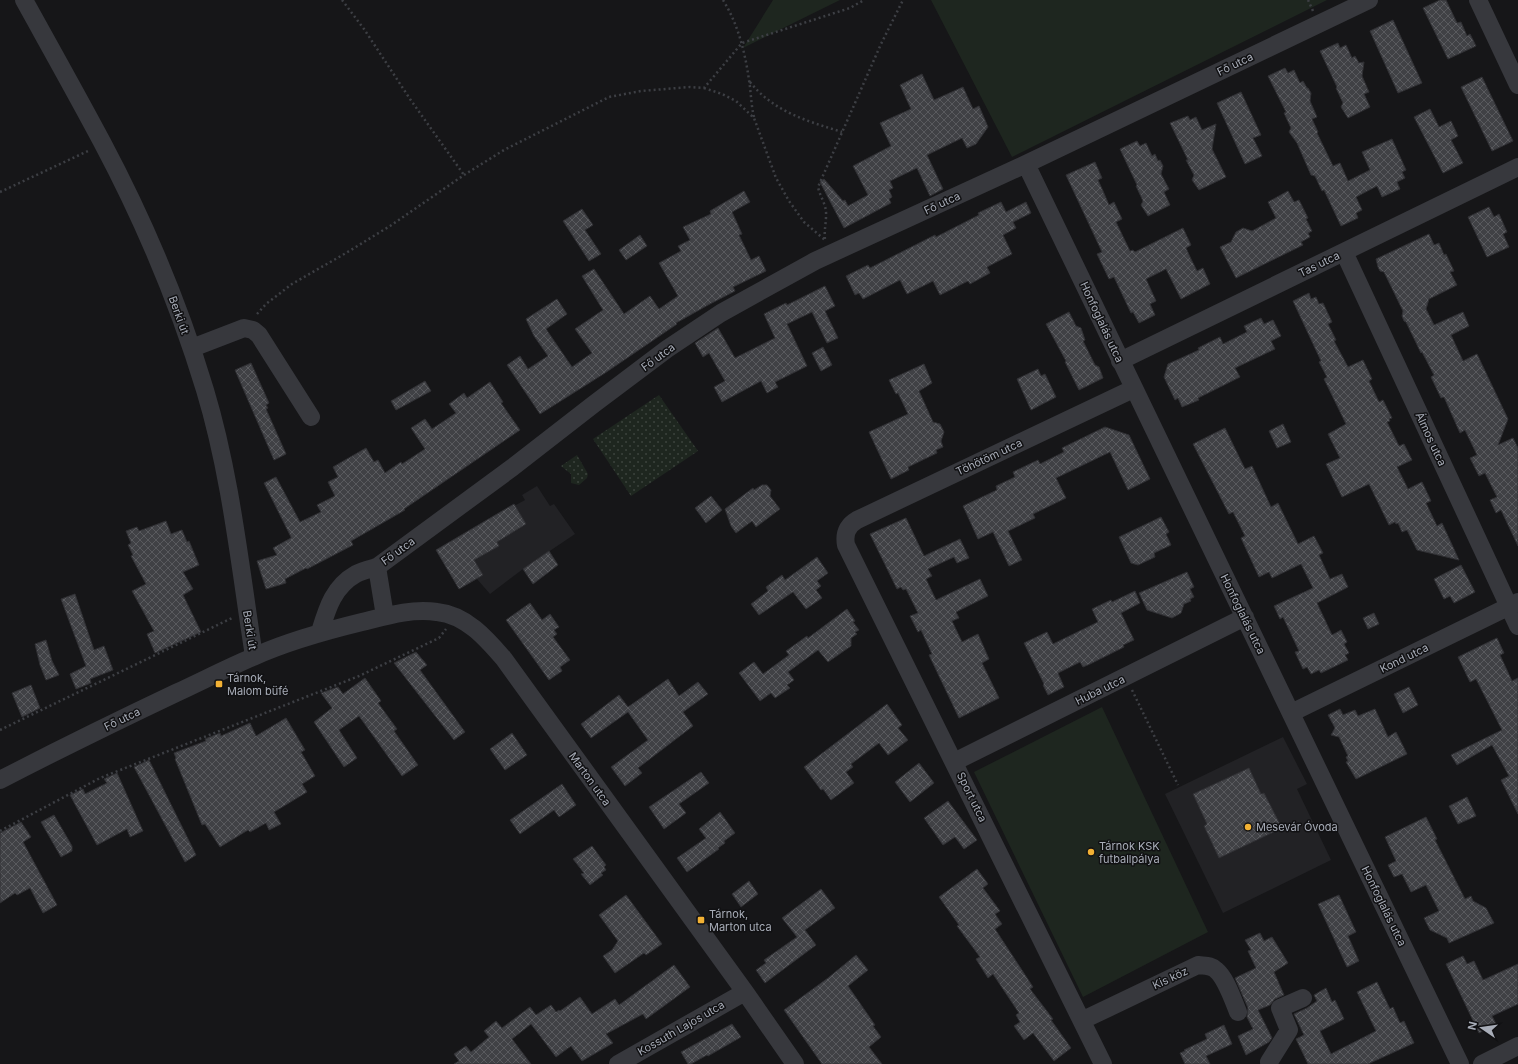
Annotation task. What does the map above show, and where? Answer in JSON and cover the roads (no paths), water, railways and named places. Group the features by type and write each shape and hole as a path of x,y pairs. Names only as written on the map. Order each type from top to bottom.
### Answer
{"street":[{"name":"Berki út","path":"24,0 103,144 145,230 192,348 205,391 228,488 254,656"},
{"name":"Fő utca","path":"0,780 108,725 254,656 320,632 333,594 344,582 356,574 377,567 513,467 667,349 721,313 815,261 1026,164 1369,0"},
{"path":"1478,0 1518,85"},
{"name":"Honfoglalás utca","path":"1026,164 1133,389 1245,617 1460,1064"},
{"name":"Tas utca","path":"1120,361 1518,167"},
{"name":"Álmos utca","path":"1344,252 1513,605 1518,626"},
{"path":"192,348 244,328 252,330 258,335 311,417"},
{"name":"Töhötöm utca","path":"847,530 851,524 857,520 1133,389"},
{"name":"Sport utca","path":"847,530 845,538 846,545 1103,1064"},
{"path":"377,567 385,616"},
{"name":"Kond utca","path":"1291,713 1513,605"},
{"name":"Marton utca","path":"320,632 385,616 416,611 437,612 456,616 486,638 504,660 745,992 795,1064"},
{"name":"Huba utca","path":"954,762 1245,617"},
{"name":"Kis köz","path":"1082,1020 1198,965 1208,966 1216,970 1222,978 1238,1012"},
{"name":"Kossuth Lajos utca","path":"618,1064 745,992"},
{"path":"1265,1064 1289,1030 1280,1008 1302,998"},
{"path":"1482,1064 1518,1046"}],"place":[{"name":"Tárnok, Malom büfé","path":"219,684"},
{"name":"Mesevár Óvoda","path":"1248,827"},
{"name":"Tárnok KSK futballpálya","path":"1091,852"},
{"name":"Tárnok, Marton utca","path":"701,920"}]}
